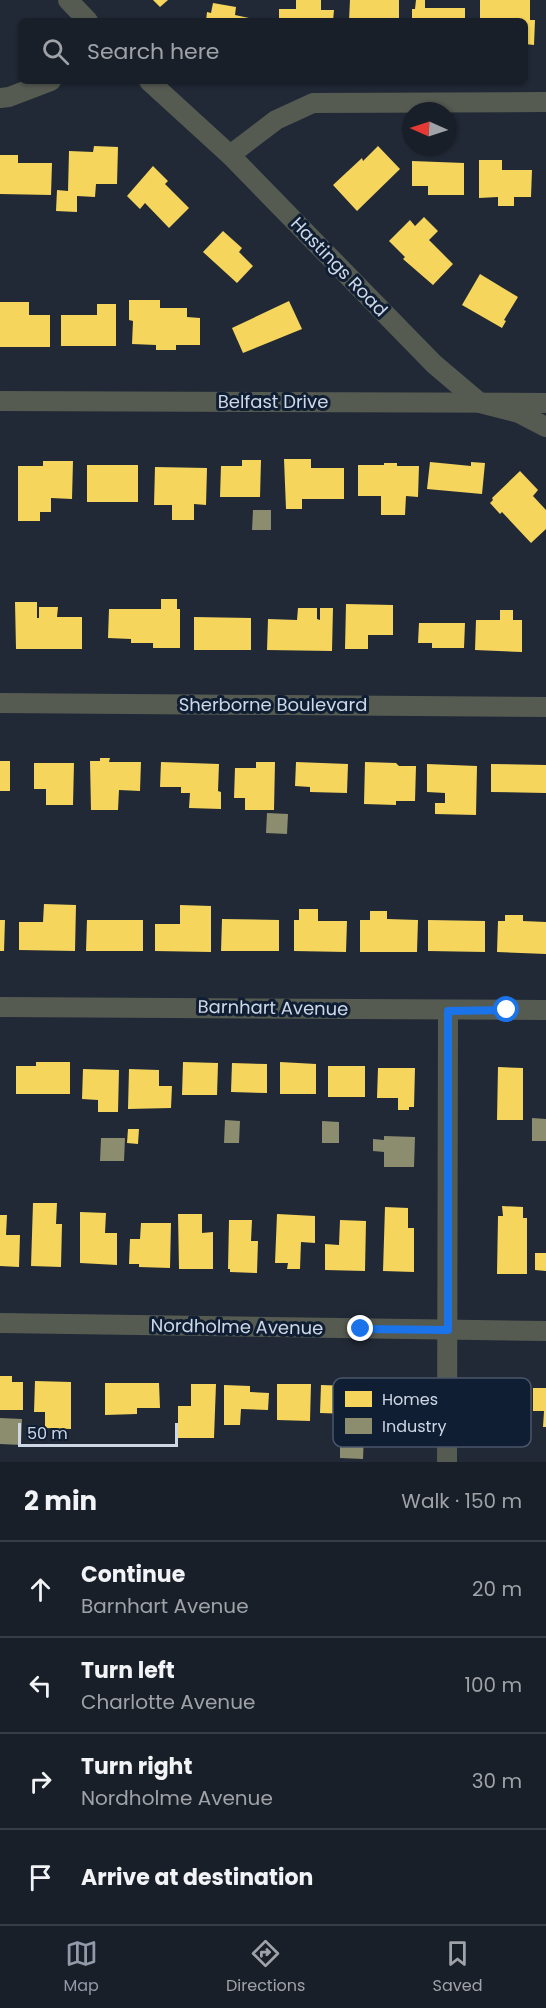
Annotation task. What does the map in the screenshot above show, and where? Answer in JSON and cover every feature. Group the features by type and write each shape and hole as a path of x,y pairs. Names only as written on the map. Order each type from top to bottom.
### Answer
{"street":[{"path":"68,0 85,18"},
{"path":"0,98 9,97 43,84"},
{"name":"Hastings Road","path":"152,84 230,155 434,364 480,403 519,413 546,427"},
{"path":"230,155 276,120 313,103 546,102"},
{"name":"Belfast Drive","path":"0,401 546,403"},
{"name":"Sherborne Boulevard","path":"0,703 546,707"},
{"name":"Barnhart Avenue","path":"0,1007 546,1010"},
{"path":"448,1011 448,1378"},
{"name":"Nordholme Avenue","path":"0,1323 546,1331"},
{"path":"447,1447 447,1462"}],"building: Homes":[{"path":"153,0 168,0 160,7"},
{"path":"296,0 321,0 321,10 334,10 333,18 279,18 279,9 296,9"},
{"path":"350,0 399,0 399,18 349,18"},
{"path":"416,0 425,0 425,8 465,8 465,18 412,18 412,9 415,9"},
{"path":"480,0 530,0 530,20 535,20 534,45 528,44 528,18 480,18"},
{"path":"213,3 236,7 235,15 249,18 206,18 207,12 211,13"},
{"path":"94,146 118,147 117,184 96,184 95,197 77,196 77,212 56,211 57,190 68,191 69,151 93,152"},
{"path":"378,146 400,169 357,211 333,185"},
{"path":"0,155 18,155 18,163 52,163 51,195 0,194"},
{"path":"479,160 502,160 502,170 532,170 531,197 514,197 514,206 498,206 498,197 479,198"},
{"path":"412,161 464,163 464,195 428,195 428,186 412,186"},
{"path":"153,166 168,181 165,184 189,208 169,228 145,203 140,209 127,196"},
{"path":"424,217 438,231 429,240 453,264 433,285 403,259 405,257 389,241 410,220 415,226"},
{"path":"223,231 242,248 239,252 253,266 237,283 203,252"},
{"path":"480,274 518,297 504,320 506,321 502,328 462,305"},
{"path":"129,300 160,300 160,308 187,308 187,317 200,318 200,345 176,345 176,350 156,350 156,345 132,344 133,321 129,320"},
{"path":"289,301 302,329 243,353 232,328"},
{"path":"0,302 29,302 29,315 50,315 50,347 0,347"},
{"path":"97,304 116,304 116,346 61,346 61,315 97,315"},
{"path":"284,459 311,459 311,468 344,468 344,499 302,499 302,509 286,509"},
{"path":"242,460 261,460 260,497 220,497 221,466 242,466"},
{"path":"43,461 73,461 72,499 51,498 51,512 40,512 40,521 18,521 18,466 43,466"},
{"path":"430,462 471,466 471,462 485,463 482,494 427,489"},
{"path":"384,463 397,463 397,466 419,466 418,497 406,496 405,515 381,515 381,496 358,496 358,465 384,465"},
{"path":"87,465 138,465 138,502 87,502"},
{"path":"155,467 207,468 206,505 194,504 194,520 172,520 172,505 154,505"},
{"path":"520,471 538,490 533,496 546,510 546,529 531,543 502,512 500,514 490,503 492,498"},
{"path":"161,599 177,599 177,609 180,609 180,648 153,648 153,643 131,643 131,639 108,638 109,609 161,609"},
{"path":"15,602 37,602 37,618 39,618 39,607 58,607 57,617 82,617 82,649 16,649"},
{"path":"346,604 393,605 393,635 368,635 368,649 345,649"},
{"path":"298,608 317,608 317,619 320,620 320,608 333,608 332,651 267,650 268,619 297,620"},
{"path":"500,610 513,610 513,620 522,620 522,652 475,650 476,620 500,620"},
{"path":"194,617 251,618 251,650 194,650"},
{"path":"419,623 465,623 464,648 432,648 432,643 418,643"},
{"path":"100,758 110,758 109,762 141,762 140,791 119,790 118,810 91,810 90,761 100,761"},
{"path":"0,761 10,761 10,791 0,791"},
{"path":"161,762 219,764 218,791 221,792 221,809 189,808 190,793 181,793 181,787 160,787"},
{"path":"256,762 275,762 274,810 245,810 245,798 234,798 235,768 256,768"},
{"path":"296,762 348,764 347,793 310,792 310,787 295,786"},
{"path":"365,762 416,766 415,801 396,801 396,805 364,804"},
{"path":"34,763 74,763 73,805 46,805 46,789 34,789"},
{"path":"427,764 477,766 476,815 435,814 435,803 445,803 445,793 427,792"},
{"path":"491,764 546,765 546,793 491,792"},
{"path":"44,904 76,905 75,951 19,950 19,922 43,922"},
{"path":"180,905 211,906 211,952 155,951 155,924 180,924"},
{"path":"299,909 318,909 318,921 347,921 346,952 294,951 294,920 299,920"},
{"path":"370,911 387,911 387,919 418,920 417,952 360,952 360,920 370,920"},
{"path":"505,915 523,915 523,921 546,922 546,954 497,952 498,921 505,921"},
{"path":"222,919 279,920 279,951 221,951"},
{"path":"0,920 5,920 4,951 0,951"},
{"path":"87,920 143,920 143,951 86,951"},
{"path":"428,920 485,921 485,952 428,951"},
{"path":"36,1062 70,1062 70,1094 16,1094 16,1066 36,1066"},
{"path":"183,1062 218,1063 217,1095 182,1095"},
{"path":"280,1062 316,1064 316,1094 280,1094"},
{"path":"232,1063 267,1064 267,1093 231,1092"},
{"path":"328,1066 365,1066 365,1097 328,1097"},
{"path":"498,1067 523,1068 523,1120 497,1120"},
{"path":"378,1068 415,1068 414,1107 409,1107 409,1110 398,1110 398,1098 377,1098"},
{"path":"83,1069 119,1070 118,1112 98,1112 98,1100 82,1099"},
{"path":"129,1069 159,1070 159,1086 172,1086 171,1108 128,1109"},
{"path":"128,1129 139,1129 138,1144 127,1143"},
{"path":"33,1203 57,1203 56,1224 62,1224 61,1267 31,1266"},
{"path":"502,1206 523,1207 523,1218 527,1218 527,1274 497,1274 498,1216 503,1216"},
{"path":"385,1207 408,1208 408,1228 414,1228 414,1272 383,1271"},
{"path":"80,1212 106,1213 105,1233 117,1233 117,1265 80,1263"},
{"path":"178,1214 202,1214 202,1233 213,1232 213,1269 179,1269"},
{"path":"277,1214 315,1216 315,1243 301,1242 300,1269 287,1269 288,1263 275,1263"},
{"path":"0,1215 7,1215 6,1235 20,1235 19,1267 0,1266"},
{"path":"229,1220 252,1220 251,1241 258,1241 257,1273 230,1272 228,1269"},
{"path":"340,1220 366,1221 365,1271 325,1270 325,1244 339,1245"},
{"path":"141,1223 171,1223 170,1268 139,1267 139,1264 129,1264 130,1239 140,1239"},
{"path":"535,1253 546,1253 546,1271 535,1270"},
{"path":"0,1376 12,1376 12,1382 23,1382 23,1410 0,1410"},
{"path":"35,1381 71,1382 71,1429 45,1428 45,1412 34,1412"},
{"path":"105,1383 159,1383 160,1408 137,1408 137,1414 105,1415"},
{"path":"191,1384 216,1384 214,1438 178,1438 178,1406 191,1406"},
{"path":"277,1384 311,1384 310,1421 277,1420"},
{"path":"224,1385 250,1386 250,1392 269,1393 268,1410 241,1409 240,1425 224,1425"},
{"path":"321,1385 333,1385 333,1413 320,1413"},
{"path":"533,1388 546,1388 546,1427 543,1427 544,1411 533,1411"}],"building: Industry":[{"path":"253,510 271,510 271,530 252,530"},
{"path":"267,813 288,814 287,834 266,833"},
{"path":"532,1118 546,1119 546,1141 532,1141"},
{"path":"225,1120 240,1121 239,1143 224,1143"},
{"path":"322,1121 339,1122 339,1143 322,1143"},
{"path":"384,1136 415,1137 414,1167 384,1167 384,1152 373,1151 373,1139 384,1140"},
{"path":"101,1138 125,1138 124,1161 100,1161"},
{"path":"0,1418 22,1419 21,1445 0,1444"},
{"path":"340,1447 363,1447 363,1459 340,1458"}],"route":[{"path":"361,1329 448,1330 448,1011 507,1010"}]}
